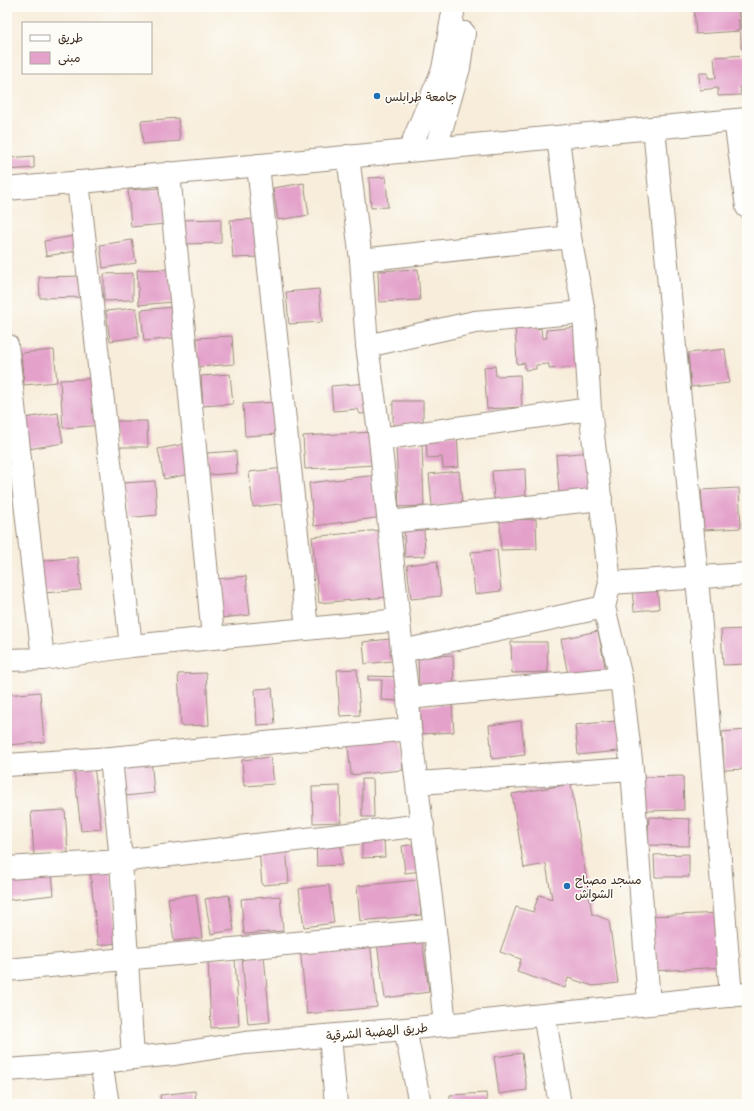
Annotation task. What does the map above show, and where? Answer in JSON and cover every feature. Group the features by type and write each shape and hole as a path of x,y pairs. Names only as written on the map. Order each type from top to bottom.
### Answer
{"street":[{"path":"409,151 443,69 454,7"},
{"path":"436,148 459,68 468,12 467,7"},
{"path":"7,189 741,119 747,207"},
{"path":"654,128 739,995"},
{"path":"558,137 570,238 584,312 590,409 610,583 604,607 621,678 632,769 649,1004"},
{"path":"348,156 361,260 367,346 380,439 410,728 436,930 445,1025"},
{"path":"258,165 307,629"},
{"path":"169,173 213,638"},
{"path":"78,182 131,646"},
{"path":"361,260 570,238"},
{"path":"367,346 475,322 584,312"},
{"path":"7,345 43,658"},
{"path":"380,439 590,409"},
{"path":"389,522 601,500"},
{"path":"610,583 747,574"},
{"path":"402,651 604,607"},
{"path":"7,660 43,658 131,646 399,620"},
{"path":"408,698 621,678"},
{"path":"7,765 111,758 410,728"},
{"path":"111,758 121,861 133,1058"},
{"path":"417,783 632,769"},
{"path":"7,868 121,861 423,825"},
{"path":"7,970 436,930"},
{"name":"طريق الهضبة الشرقية","path":"7,1070 101,1063 175,1054 245,1043 405,1029 739,995"},
{"path":"544,1015 560,1104"},
{"path":"405,1029 420,1104"},
{"path":"330,1036 336,1104"},
{"path":"101,1063 108,1104"}],"building":[{"path":"694,7 738,7 739,31 696,34"},
{"path":"740,7 747,7 747,48 741,48"},
{"path":"747,55 747,87 740,87 741,95 718,96 718,88 700,90 699,73 708,73 708,78 716,78 714,57"},
{"path":"178,118 180,141 143,144 141,121"},
{"path":"34,156 34,168 7,170 7,158"},
{"path":"386,177 388,207 371,208 369,178"},
{"path":"304,183 309,215 278,220 273,188"},
{"path":"163,188 166,224 131,227 128,190"},
{"path":"221,219 221,243 182,244 181,220"},
{"path":"258,219 260,257 233,258 230,220"},
{"path":"80,235 83,250 46,256 44,241"},
{"path":"132,240 136,263 103,268 100,245"},
{"path":"171,269 173,302 139,305 137,270"},
{"path":"418,269 420,300 379,302 378,271"},
{"path":"133,273 133,300 104,301 104,274"},
{"path":"84,276 84,297 40,298 39,277"},
{"path":"319,289 322,322 289,324 286,292"},
{"path":"173,307 176,338 144,341 141,310"},
{"path":"136,308 139,337 110,341 106,311"},
{"path":"534,323 535,329 541,328 542,338 547,338 546,330 579,327 582,367 549,369 549,364 536,365 536,369 525,370 525,363 517,364 515,324"},
{"path":"232,336 234,364 198,367 197,338"},
{"path":"725,349 729,383 691,387 688,353"},
{"path":"54,350 57,382 24,385 21,353"},
{"path":"495,366 496,376 520,375 522,407 487,409 484,367"},
{"path":"230,374 233,404 203,406 201,376"},
{"path":"103,378 106,425 63,428 60,380"},
{"path":"368,383 371,413 360,414 358,409 333,411 331,386"},
{"path":"393,401 423,401 423,425 393,425"},
{"path":"278,402 280,434 245,436 243,404"},
{"path":"58,413 63,443 29,449 24,418"},
{"path":"115,421 147,421 148,447 116,447"},
{"path":"373,432 375,465 305,469 303,436"},
{"path":"457,435 459,467 443,468 442,457 427,458 426,437"},
{"path":"190,443 196,473 164,479 158,449"},
{"path":"422,444 424,506 399,507 396,445"},
{"path":"236,451 237,473 208,475 207,453"},
{"path":"592,452 595,490 559,493 556,455"},
{"path":"284,468 288,503 253,507 249,472"},
{"path":"525,469 526,497 494,499 492,471"},
{"path":"459,471 462,503 432,506 429,474"},
{"path":"377,475 383,517 314,526 309,483"},
{"path":"155,481 157,515 125,518 123,483"},
{"path":"739,488 741,528 704,530 701,490"},
{"path":"536,519 537,549 501,550 500,520"},
{"path":"424,529 425,556 405,557 404,530"},
{"path":"380,530 387,597 319,603 312,537"},
{"path":"497,550 501,591 475,594 471,552"},
{"path":"78,557 81,590 43,593 39,561"},
{"path":"437,561 441,596 411,599 407,565"},
{"path":"246,576 250,615 221,618 217,579"},
{"path":"657,585 659,609 634,611 632,588"},
{"path":"747,629 747,664 723,665 721,630"},
{"path":"598,631 606,672 569,680 561,639"},
{"path":"398,638 401,660 365,664 363,642"},
{"path":"511,642 547,642 548,672 512,673"},
{"path":"453,655 454,688 419,689 418,657"},
{"path":"357,669 360,715 340,716 337,670"},
{"path":"206,673 209,725 181,726 178,674"},
{"path":"368,676 402,677 401,701 381,700 382,680 368,680"},
{"path":"272,688 275,724 257,725 255,689"},
{"path":"40,692 44,742 7,745 7,695"},
{"path":"452,704 454,732 422,734 420,706"},
{"path":"626,720 629,750 578,755 575,725"},
{"path":"521,721 525,755 492,759 489,725"},
{"path":"747,730 747,769 724,770 722,732"},
{"path":"400,732 403,770 351,775 347,737"},
{"path":"151,757 154,793 125,796 121,759"},
{"path":"271,757 274,784 244,786 242,760"},
{"path":"94,765 101,829 81,831 74,768"},
{"path":"683,776 684,810 645,811 644,777"},
{"path":"362,779 373,779 374,817 362,817"},
{"path":"571,784 592,914 609,920 618,983 593,986 568,978 565,988 517,972 521,959 500,952 516,907 533,912 539,895 552,899 546,864 524,868 512,794"},
{"path":"340,786 341,822 313,823 312,787"},
{"path":"65,810 68,854 34,856 31,812"},
{"path":"649,817 690,819 689,846 647,845"},
{"path":"384,840 385,857 362,858 362,841"},
{"path":"341,841 342,865 317,866 316,842"},
{"path":"418,844 421,871 405,873 402,846"},
{"path":"286,847 289,883 262,885 259,849"},
{"path":"689,854 689,877 655,877 654,855"},
{"path":"51,863 54,895 9,900 7,867"},
{"path":"110,868 118,943 98,945 90,870"},
{"path":"418,880 421,915 360,921 357,886"},
{"path":"329,885 334,923 304,927 299,889"},
{"path":"196,894 202,938 174,941 168,898"},
{"path":"229,895 234,930 211,934 205,899"},
{"path":"280,896 283,931 244,934 241,899"},
{"path":"723,913 725,967 652,971 650,916"},
{"path":"422,938 429,992 385,998 377,944"},
{"path":"370,940 377,1007 307,1014 300,948"},
{"path":"264,955 270,1022 248,1024 242,957"},
{"path":"235,959 239,1026 211,1028 208,960"},
{"path":"522,1053 527,1090 499,1094 494,1057"},
{"path":"195,1091 196,1104 161,1104 160,1095"},
{"path":"486,1093 487,1104 450,1104 450,1095"}],"place":[{"name":"جامعة طرابلس","path":"377,96"},
{"name":"مسجد مصباح الشواش","path":"567,886"}]}
